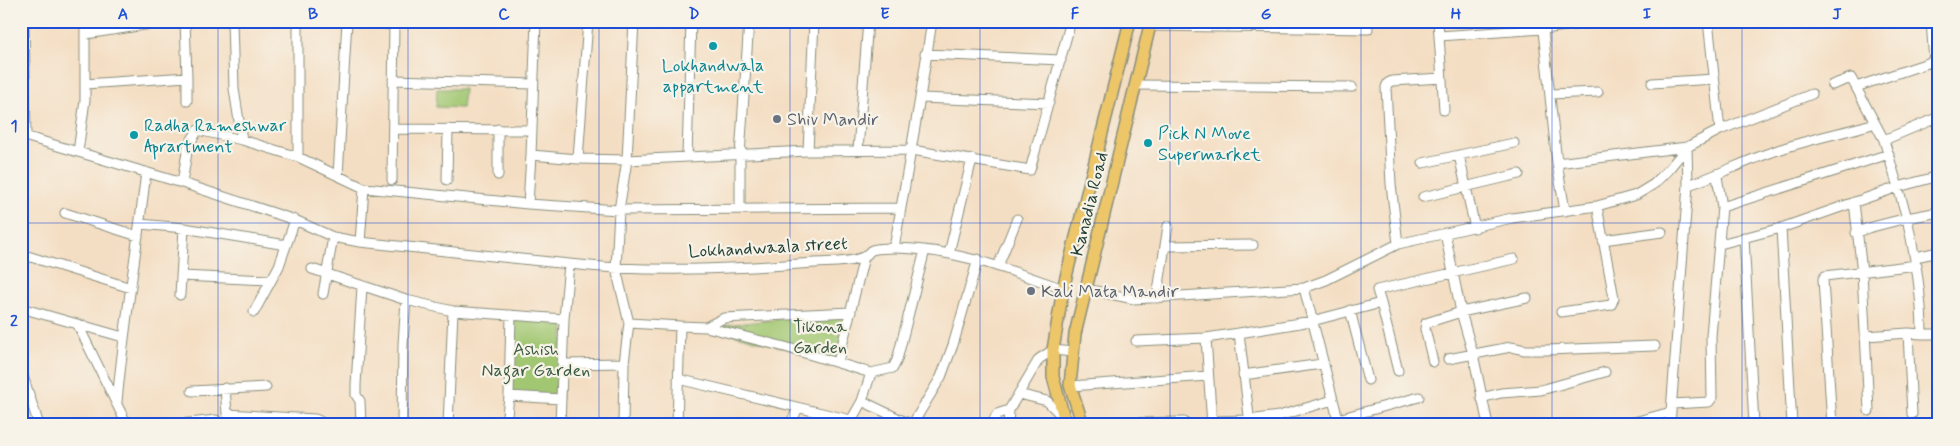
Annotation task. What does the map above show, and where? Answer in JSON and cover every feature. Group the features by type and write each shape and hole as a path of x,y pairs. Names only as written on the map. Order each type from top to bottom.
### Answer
{"main road":[{"path":"1064,420 1053,377 1053,350 1064,289 1130,21"},
{"name":"Kanadia Road","path":"1083,424 1071,386 1075,334 1151,24"}],"street":[{"path":"24,21 24,136"},
{"path":"78,152 85,100 85,21"},
{"path":"86,34 171,21"},
{"path":"185,21 187,101"},
{"path":"232,21 234,88 242,140"},
{"path":"298,21 298,157"},
{"path":"338,176 347,21"},
{"path":"363,21 393,23 392,180"},
{"path":"528,204 536,21"},
{"path":"578,159 588,21"},
{"path":"624,425 624,363 628,323 616,269 619,210 627,160 634,21"},
{"path":"687,157 691,21"},
{"path":"740,209 740,156 748,21"},
{"path":"808,151 814,21"},
{"path":"858,150 868,21"},
{"path":"894,248 912,150 925,54 932,21"},
{"path":"531,155 578,159 627,160 740,156 808,151 912,150 1030,170 1071,21"},
{"path":"1438,21 1444,110"},
{"path":"1439,36 1542,25 1606,21"},
{"path":"1708,21 1720,130"},
{"path":"1931,21 1934,61 1939,81"},
{"path":"1151,24 1368,29"},
{"path":"1542,25 1557,162 1565,210"},
{"path":"925,54 1061,60"},
{"path":"1856,87 1934,61"},
{"path":"85,84 187,76"},
{"path":"1398,244 1391,184 1386,87 1392,81 1442,78"},
{"path":"1652,82 1714,78"},
{"path":"1832,84 1851,78 1884,140 1907,218 1916,261 1922,308 1922,334"},
{"path":"393,80 533,84"},
{"path":"1135,85 1352,87"},
{"path":"1550,94 1598,92"},
{"path":"1557,162 1687,147 1720,130 1812,94"},
{"path":"920,98 1049,103"},
{"path":"1884,140 1939,117"},
{"path":"1688,185 1717,176 1750,159 1780,149 1875,123"},
{"path":"393,129 532,130"},
{"path":"447,180 448,129"},
{"path":"182,182 188,146 198,130 242,140 298,157 364,188 528,204 619,210 901,208"},
{"path":"498,130 498,175"},
{"name":"Lokhandwaala street","path":"24,136 182,182 295,220 333,237 360,242 616,269 721,268 814,264 864,257 872,250 894,248 925,250 978,259 1064,289"},
{"path":"1423,163 1514,142"},
{"path":"1670,425 1688,185 1687,147"},
{"path":"1086,289 1134,299 1304,288 1326,280 1398,244 1475,228 1512,218 1597,206 1636,195 1668,170 1687,147"},
{"path":"1722,207 1889,154"},
{"path":"1459,155 1475,228"},
{"path":"949,253 972,160"},
{"path":"117,402 123,337 146,172"},
{"path":"1423,197 1519,174"},
{"path":"1623,425 1672,408 1709,402 1712,398 1711,336 1722,207 1717,176"},
{"path":"1720,244 1781,228 1898,187 1939,176"},
{"path":"360,242 364,188"},
{"path":"1854,202 1856,233 1862,272 1869,411"},
{"path":"1561,312 1611,305 1613,302 1614,298 1597,206"},
{"path":"1856,233 1907,218 1939,212"},
{"path":"65,213 138,236"},
{"path":"998,266 1017,219"},
{"path":"254,312 279,266 295,220"},
{"path":"140,224 184,228 286,245"},
{"path":"1157,298 1168,226"},
{"path":"180,296 184,228"},
{"path":"1781,228 1792,425"},
{"path":"1603,240 1662,232"},
{"path":"1445,233 1461,312 1488,425"},
{"path":"323,294 333,237"},
{"path":"1744,237 1754,425"},
{"path":"1165,246 1253,245"},
{"path":"628,323 706,327 838,362 871,373 893,368 897,360 925,250"},
{"path":"1832,425 1822,282 1825,276 1862,272 1916,261 1939,252"},
{"path":"21,254 131,288"},
{"path":"838,362 852,312 864,257"},
{"path":"862,401 912,425 941,377 978,259"},
{"path":"1398,371 1378,290 1514,259"},
{"path":"560,425 564,364 564,319 569,264"},
{"path":"312,269 406,300 453,311 564,319"},
{"path":"181,276 270,280"},
{"path":"360,425 360,401 356,395 356,385 362,286"},
{"path":"1304,288 1322,364 1339,422 1419,397"},
{"path":"1433,362 1425,329 1426,323 1461,312 1527,298"},
{"path":"402,425 402,344 406,300"},
{"path":"1136,341 1206,338 1312,321 1381,303"},
{"path":"21,308 123,337"},
{"path":"1350,310 1368,380"},
{"path":"448,425 453,311"},
{"path":"706,327 724,318 852,312"},
{"path":"506,425 509,396 511,315"},
{"path":"78,325 127,425"},
{"path":"676,425 680,326"},
{"path":"1238,333 1249,422"},
{"path":"1866,336 1908,333 1939,334"},
{"path":"1908,333 1912,414"},
{"path":"1206,338 1212,423 1249,422 1279,416 1333,400"},
{"path":"1448,359 1511,347 1525,350 1546,350 1655,346"},
{"path":"1008,425 1009,410 1039,359 1053,350 1073,352"},
{"path":"564,364 624,363"},
{"path":"1243,375 1322,364"},
{"path":"21,370 39,425"},
{"path":"1481,398 1501,393 1541,390 1605,372"},
{"path":"678,379 798,408 850,423 862,401 871,373"},
{"path":"1071,386 1208,376"},
{"path":"192,391 266,387"},
{"path":"225,388 227,414 315,419 320,421 322,425"},
{"path":"1019,394 1047,401 1064,420"},
{"path":"509,396 561,399"},
{"path":"790,425 798,408"},
{"path":"991,425 997,414 1009,410"},
{"path":"171,425 216,420"},
{"path":"1083,424 1184,422"}],"green space":[{"path":"437,89 464,89 462,108 436,107"},
{"name":"Tikona Garden","path":"848,312 838,362 706,327"},
{"name":"Ashish Nagar Garden","path":"511,315 564,323 561,399 509,396"}],"place":[{"name":"Lokhandwala appartment","path":"713,46"},
{"name":"Shiv Mandir","path":"777,119"},
{"name":"Radha Rameshwar Aprartment","path":"134,135"},
{"name":"Pick N Move Supermarket","path":"1148,143"},
{"name":"Kali Mata Mandir","path":"1031,291"}]}
